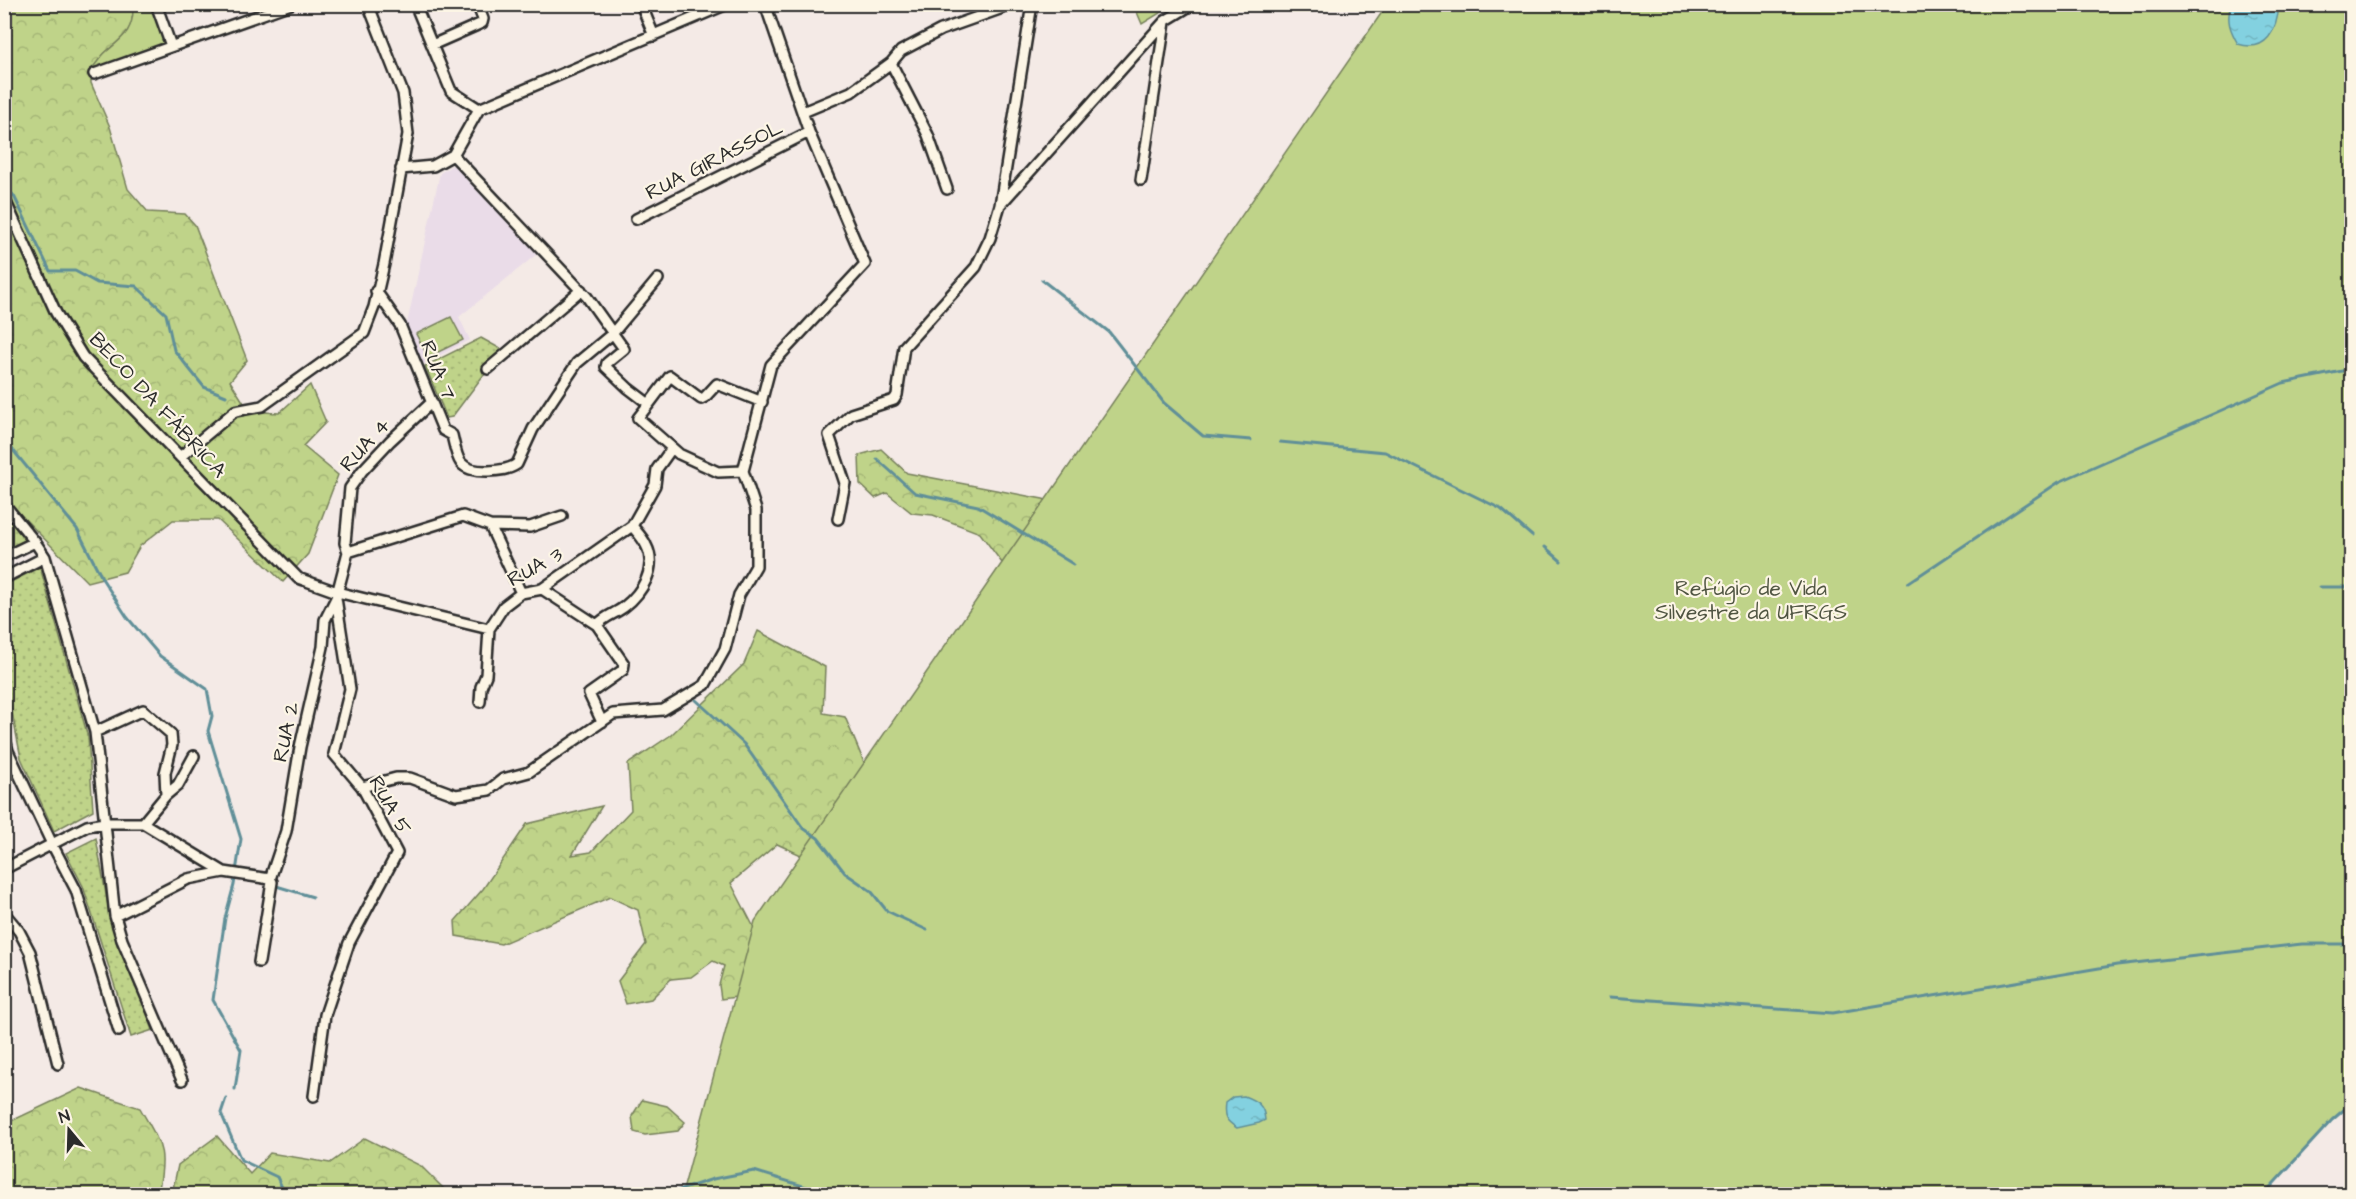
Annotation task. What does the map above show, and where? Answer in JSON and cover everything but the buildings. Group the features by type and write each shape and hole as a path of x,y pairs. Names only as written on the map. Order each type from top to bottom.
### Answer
{"street":[{"path":"156,4 171,46"},
{"path":"94,74 291,4"},
{"path":"180,457 235,411 262,406 364,333 374,307 384,264 408,134 403,93 368,4"},
{"path":"415,4 451,92 479,109"},
{"path":"432,45 481,24 483,21 478,7 490,4"},
{"path":"641,4 654,36"},
{"path":"401,169 433,166 453,155 479,109 727,4"},
{"path":"362,787 396,778 410,778 456,795 489,790 502,779 529,772 613,714 664,710 705,685 725,649 739,596 756,566 756,510 743,471 771,365 865,264 809,132 765,4"},
{"path":"803,112 851,92 891,63 901,51 941,30 1014,4"},
{"path":"838,519 845,483 829,435 851,414 894,400 897,395 904,347 976,267 990,238 1000,205 1032,4"},
{"path":"1000,205 1165,21 1193,4"},
{"path":"1141,180 1165,21"},
{"path":"891,63 928,135 947,189"},
{"name":"RUA GIRASSOL","path":"636,219 809,132"},
{"path":"453,155 580,290 624,349 607,363 606,368 650,404"},
{"name":"BECO DA FÁBRICA","path":"4,198 56,313 83,357 298,578 336,595"},
{"path":"612,334 658,279"},
{"path":"488,369 580,290"},
{"name":"RUA 7","path":"376,291 400,325 443,430 452,435 459,461 465,467 474,470 512,468 522,457 533,429 571,371 577,363 612,334"},
{"path":"743,471 718,472 679,454 638,418 670,376 701,399 705,398 717,384 762,402"},
{"name":"RUA 4","path":"336,595 348,552 345,543 350,488 362,471 390,441 432,402"},
{"name":"RUA 3","path":"489,629 504,606 521,593 542,589 632,526 655,485 657,469 672,448"},
{"path":"4,504 45,558 94,732 115,916 122,940 182,1080"},
{"path":"348,552 463,516 490,526 530,527 562,516"},
{"path":"490,526 521,593"},
{"path":"597,626 603,618 623,608 641,591 647,580 650,561 647,546 632,526"},
{"path":"4,557 35,542"},
{"path":"4,578 45,558"},
{"path":"542,589 597,626 625,666 589,694 602,723"},
{"path":"336,595 489,629 486,675 481,687 480,702"},
{"name":"RUA 5","path":"314,1096 325,1015 349,943 397,853 362,787 334,754 350,689 336,595"},
{"name":"RUA 2","path":"259,962 271,880 286,831 300,747 323,647 325,620 336,595"},
{"path":"94,732 143,710 171,734 172,745 165,773 166,795"},
{"path":"4,734 6,752 76,890 119,1031"},
{"path":"143,823 166,795 178,785 194,756"},
{"path":"4,868 87,826 143,823 224,872"},
{"path":"115,916 188,879 224,872 271,880"},
{"path":"4,913 19,931 30,952 58,1064"}],"shaded area":[{"path":"453,165 537,254 459,317 470,340 421,365 406,328 440,173"}],"green space":[{"path":"4,5 133,5 132,21 127,32 91,70 91,83 110,127 128,189 148,212 185,214 195,225 247,360 230,381 249,411 279,413 310,385 326,422 303,446 338,475 308,554 283,582 218,520 173,520 140,546 125,572 87,582 5,499"},
{"path":"133,5 152,5 166,46 91,70 127,31 132,20"},
{"path":"1134,5 1173,5 1142,24"},
{"name":"Refúgio de Vida Silvestre da UFRGS","path":"1387,5 2351,5 2351,1103 2332,1120 2264,1194 682,1194 755,921"},
{"path":"451,317 463,340 428,357 416,334"},
{"path":"481,338 510,354 482,377 452,417 447,418 425,366"},
{"path":"881,449 907,473 1043,499 1101,517 1005,567 980,533 933,515 912,513 887,493 875,498 860,484 859,455"},
{"path":"4,513 27,539 5,550 4,550"},
{"path":"40,567 88,737 93,810 54,831 21,758 5,677 5,585"},
{"path":"758,631 825,667 823,713 845,717 881,803 803,856 777,844 731,883 763,945 744,996 721,999 719,985 724,966 713,961 691,977 671,979 651,999 626,1004 618,981 646,944 638,910 610,897 501,944 456,936 455,921 483,889 527,824 602,806 572,855 591,852 631,810 628,764 671,735 744,664"},
{"path":"96,838 110,917 153,1030 131,1037 83,886 66,853"},
{"path":"81,1088 140,1108 161,1149 162,1167 158,1194 5,1194 5,1124"},
{"path":"642,1100 667,1106 685,1122 678,1131 645,1135 634,1132 632,1116"},
{"path":"217,1136 250,1174 270,1153 330,1163 365,1138 421,1166 449,1194 172,1194 178,1165"}],"water":[{"path":"2231,5 2279,5 2276,23 2269,37 2256,45 2238,44 2230,25"},
{"path":"1244,1096 1259,1104 1265,1120 1237,1128 1226,1118 1225,1103 1233,1097"}],"waterway":[{"path":"4,185 14,196 50,271 75,271 97,283 136,286 166,314 174,350 204,387 226,396"},
{"path":"1042,280 1109,332 1164,403 1203,436 1251,440"},
{"path":"1908,583 2059,482 2283,383 2352,369"},
{"path":"4,439 77,529 103,580 127,617 160,656 207,689 212,716 208,731 241,839 234,885 225,918 213,1000 241,1050 235,1089"},
{"path":"1280,442 1385,452 1501,509 1532,536"},
{"path":"877,459 915,493 978,506 1073,564"},
{"path":"1545,547 1561,561"},
{"path":"2319,587 2352,587"},
{"path":"696,700 744,744 803,828 818,838 845,873 871,891 887,911 927,930"},
{"path":"273,885 313,897"},
{"path":"1610,997 1833,1013 2117,965 2302,944 2352,944"},
{"path":"226,1098 221,1113 241,1160 277,1177 285,1194"},
{"path":"2264,1194 2332,1120 2352,1103"},
{"path":"668,1194 713,1179 754,1171 826,1193 854,1194"}]}
